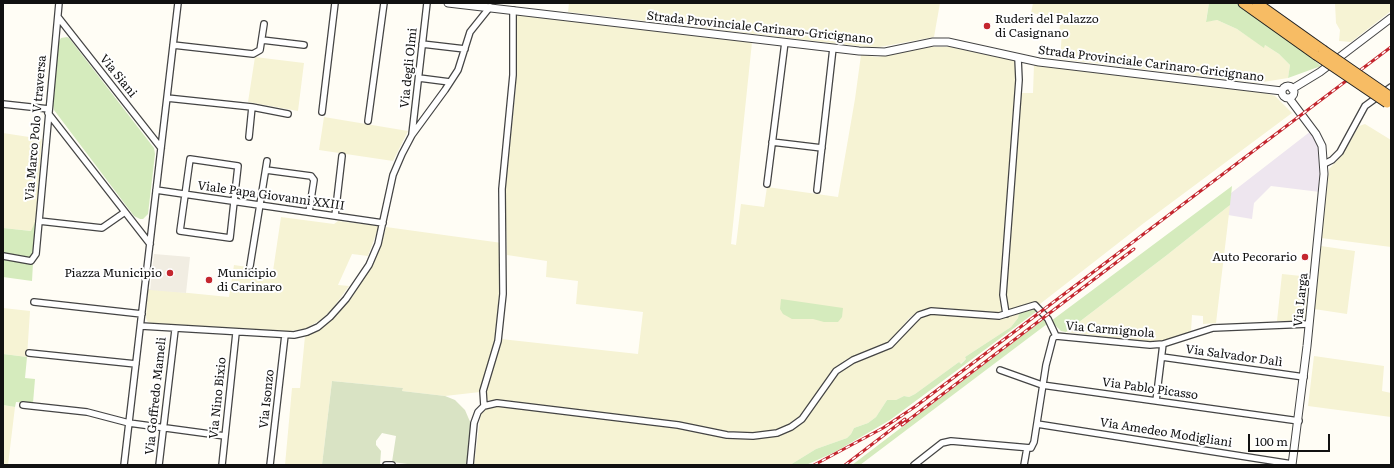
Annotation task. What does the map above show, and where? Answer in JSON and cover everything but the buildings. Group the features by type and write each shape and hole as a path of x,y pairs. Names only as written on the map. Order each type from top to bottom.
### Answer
{"highway":[{"path":"1243,3 1390,102"},
{"path":"1257,3 1319,53"}],"street":[{"name":"Via Marco Polo V traversa","path":"3,256 31,261 36,254 59,3"},
{"path":"124,465 178,3"},
{"path":"322,112 335,3"},
{"path":"368,121 384,3"},
{"name":"Via degli Olmi","path":"412,135 427,3"},
{"name":"Strada Provinciale Carinaro-Gricignano","path":"448,3 833,48 885,52 933,42 948,42 1018,58 1282,91"},
{"path":"140,326 174,330 285,335 307,332 318,327 330,317 346,299 369,265 378,244 393,175 412,135 458,70 470,32 490,7"},
{"path":"470,465 474,423 478,412 484,406 482,391 498,341 503,294 502,189 513,75 513,10"},
{"name":"Via Siani","path":"58,17 161,148"},
{"path":"1282,91 1285,87 1292,88 1320,72 1391,18"},
{"path":"173,45 253,54 260,50 264,24"},
{"path":"262,40 304,45"},
{"path":"767,184 785,42"},
{"path":"422,44 465,49"},
{"path":"817,190 833,48"},
{"path":"1006,314 1003,295 1019,80 1018,58"},
{"path":"419,78 450,82"},
{"path":"1324,164 1332,160 1340,152 1365,106 1391,87"},
{"path":"1289,98 1293,94 1292,88"},
{"name":"Via Larga","path":"1282,91 1284,97 1289,98 1316,134 1322,146 1324,164 1310,324 1299,421 1292,464"},
{"path":"167,98 252,107 288,114"},
{"path":"3,104 48,111 150,244"},
{"path":"249,137 252,107"},
{"path":"772,142 822,148"},
{"path":"335,216 342,156"},
{"path":"190,160 238,166 235,202 230,238 180,231 190,160"},
{"path":"250,266 267,161"},
{"path":"266,170 311,176 314,180 309,212"},
{"name":"Viale Papa Giovanni XXIII","path":"156,190 383,223"},
{"path":"39,221 102,228 125,212"},
{"path":"34,302 142,314"},
{"name":"Via Carmignola","path":"484,406 497,403 512,404 678,425 710,432 754,436 777,433 791,427 811,409 836,371 853,360 890,345 913,321 926,312 940,310 992,315 1006,314 1032,306 1038,307 1048,319 1056,336 1163,344 1213,328 1310,324"},
{"name":"Via Goffredo Mameli","path":"159,465 174,330"},
{"name":"Via Nino Bixio","path":"222,465 236,333"},
{"name":"Via Isonzo","path":"270,465 285,335"},
{"path":"914,465 942,443 952,441 1030,448 1034,442 1042,385 1052,338 1056,336"},
{"path":"1156,401 1163,344"},
{"path":"29,353 136,364"},
{"name":"Via Salvador Dalì","path":"1162,357 1304,377"},
{"name":"Via Pablo Picasso","path":"1000,370 1042,385 1299,421"},
{"path":"23,406 87,412 129,423 225,436"},
{"name":"Via Amedeo Modigliani","path":"1037,424 1292,464"},
{"path":"1024,465 1027,448"},
{"path":"386,465 392,465"}],"shaded area":[{"path":"569,3 940,3 934,37 874,48 568,12"},
{"path":"1033,3 1209,3 1206,21 1217,20 1237,29 1264,47 1265,45 1279,54 1290,65 1288,78 1257,83 1060,59 1062,32 1059,32 1061,18 1031,13"},
{"path":"1335,3 1391,3 1391,11 1351,42 1339,41 1340,30 1336,23"},
{"path":"515,13 752,42 731,244 736,245 741,204 764,207 767,187 838,197 861,55 877,57 930,47 951,47 1016,61 1016,83 1001,298 1002,312 993,314 948,308 931,308 920,311 909,318 890,342 845,360 835,369 809,409 792,425 770,433 731,434 674,422 508,401 488,400 485,395 501,339 638,354 643,312 576,304 578,281 546,277 547,261 507,255 505,191 516,87"},
{"path":"255,57 304,63 298,111 248,102"},
{"path":"1034,64 1262,92 1275,96 1292,113 1144,223 1040,304 1030,303 1009,311 1006,293 1021,93 1033,93"},
{"path":"324,117 408,131 393,161 319,150"},
{"path":"1365,124 1391,140 1391,247 1321,238 1329,169 1343,154 1359,126"},
{"path":"1311,131 1319,146 1322,176 1320,192 1271,186 1254,203 1252,219 1228,215 1231,193"},
{"path":"3,133 42,139 36,220 32,231 3,228"},
{"path":"1230,205 1216,323 1203,324 1203,316 1192,315 1191,331 1159,343 1066,332 1167,255"},
{"path":"281,217 334,224 338,221 379,226 368,256 352,254 338,285 349,286 333,308 322,319 305,329 282,332 175,326 150,323 147,321 148,289 229,297 234,265 273,271"},
{"path":"386,227 502,243 502,271 496,339 480,392 445,396 402,391 403,388 332,381 322,465 285,465 292,388 300,388 305,336 322,328 336,316 353,296 381,246"},
{"path":"1321,246 1355,251 1347,314 1314,309"},
{"name":"Piazza Municipio","path":"154,254 190,257 186,293 150,290"},
{"path":"1282,274 1311,277 1306,321 1277,321"},
{"path":"3,308 30,311 27,357 3,354"},
{"path":"929,313 1001,318 1019,313 1018,318 1011,327 965,357 966,359 960,364 959,362 915,394 909,397 904,396 896,400 887,400 876,417 868,423 854,428 847,438 816,449 790,465 474,465 481,412 484,409 496,404 672,426 728,438 751,438 783,433 793,429 802,421 833,377 851,363 885,350 917,318"},
{"path":"1314,356 1384,366 1382,391 1391,393 1391,417 1308,406"},
{"path":"3,405 15,407 8,465 3,465"}],"green space":[{"path":"1209,3 1237,3 1290,40 1321,66 1288,78 1290,65 1279,54 1265,45 1264,48 1237,29 1217,20 1206,22"},
{"path":"67,37 154,148 155,154 148,214 143,219 134,216 54,110 52,101 58,43 61,38"},
{"path":"1232,186 1230,205 1066,332 1061,331 1051,321"},
{"path":"36,220 33,254 31,258 3,254 3,228 31,231"},
{"path":"3,259 33,263 32,281 3,277"},
{"path":"781,299 843,308 842,317 838,322 824,322 813,319 792,319 783,314 780,309"},
{"path":"1032,308 1037,311 890,420 835,452 806,465 790,465 816,449 847,438 854,428 868,423 876,417 887,400 896,400 904,396 909,397 915,394 959,362 961,364 966,359 965,357 1011,327 1018,318 1019,313"},
{"path":"1044,319 1047,324 860,465 852,465"},
{"path":"3,354 27,357 25,378 35,379 33,403 16,402 15,407 3,405"},
{"path":"332,381 403,388 402,391 445,396 455,400 465,410 471,424 467,465 415,465 392,462 396,436 382,433 376,441 376,445 381,451 380,465 322,465"}],"railway":[{"path":"814,465 883,428 916,406 1391,47"},
{"path":"902,425 1134,249"},
{"path":"845,465 905,419"}],"place":[{"name":"Ruderi del Palazzo di Casignano","path":"987,26"},
{"name":"Auto Pecorario","path":"1305,257"},
{"name":"Piazza Municipio","path":"170,273"},
{"name":"Municipio di Carinaro","path":"209,280"}]}
